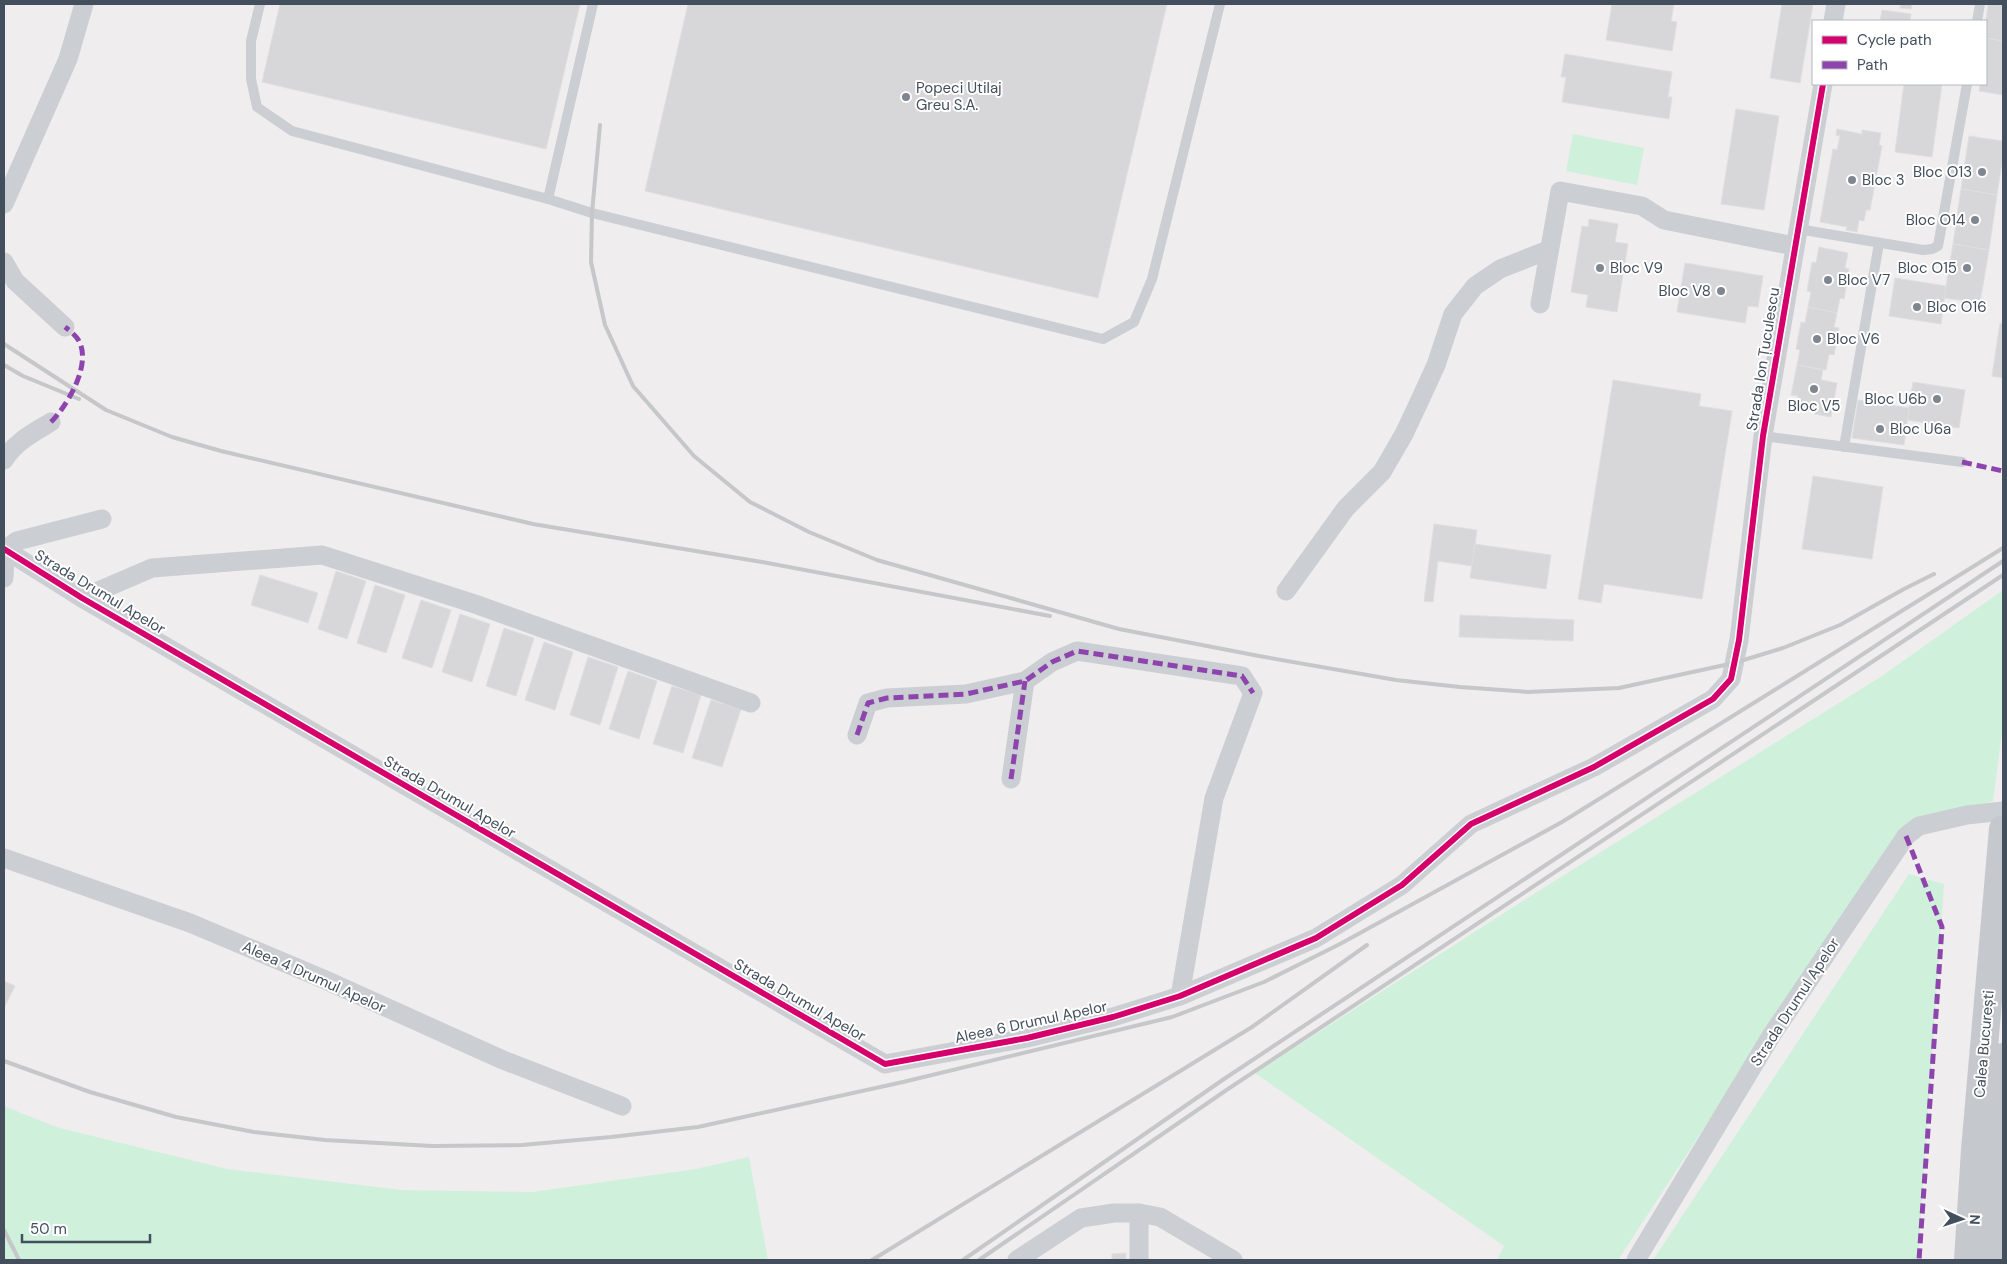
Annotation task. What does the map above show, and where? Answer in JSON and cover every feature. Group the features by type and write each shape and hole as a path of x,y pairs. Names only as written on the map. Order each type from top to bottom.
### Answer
{"main road":[{"name":"Calea București","path":"1968,1260 1975,1150 2003,829"},
{"name":"Calea București","path":"1988,1260 1994,1154 2003,1057"}],"street":[{"path":"4,204 68,59 84,4"},
{"path":"1834,20 1836,4"},
{"name":"Strada Ion Țuculescu","path":"1180,996 1316,938 1402,885 1471,824 1594,767 1713,699 1731,679 1739,640 1763,436 1823,85"},
{"path":"1540,304 1548,250 1560,191 1642,206 1664,220 1796,238"},
{"path":"1286,592 1346,508 1382,472 1404,434 1436,365 1453,314 1475,286 1500,269 1548,250"},
{"path":"4,262 14,281 65,327"},
{"path":"4,460 10,450 20,441 50,422"},
{"path":"4,578 4,548 17,541 102,519"},
{"name":"Strada Drumul Apelor","path":"4,548 82,598 885,1064"},
{"path":"82,598 152,568 322,555 475,604 751,703"},
{"path":"857,735 868,703 887,698 966,694 1025,680 1052,662 1076,652 1242,676 1253,693 1214,798 1180,996"},
{"path":"1011,779 1025,680"},
{"name":"Strada Drumul Apelor","path":"1636,1260 1771,1036 1906,836 1919,826 1967,815 2003,811"},
{"name":"Aleea 4 Drumul Apelor","path":"4,858 190,923 321,978 503,1060 622,1106"},
{"name":"Aleea 6 Drumul Apelor","path":"885,1064 1027,1038 1114,1017 1180,996"},
{"path":"1017,1260 1081,1218 1114,1213 1139,1213 1160,1217 1233,1260"},
{"path":"1139,1213 1140,1260"}],"lane":[{"path":"260,4 251,42 251,79 257,107 292,131 548,199 592,213 1103,339 1134,322 1152,279 1220,4"},
{"path":"548,199 593,4"},
{"path":"1977,20 1980,4"},
{"path":"1796,238 1879,243 1923,250 1938,246 1967,85"},
{"path":"1844,447 1879,243"},
{"path":"1763,436 1962,462"}],"green space":[{"path":"1573,134 1644,148 1637,185 1566,171"},
{"path":"2003,590 2003,725 1993,801 1900,828 1618,1260 1497,1260 1504,1246 1255,1073 1537,892 1882,676"},
{"path":"1909,874 1944,884 1918,1260 1653,1260"},
{"path":"4,1106 56,1127 227,1169 402,1190 532,1192 696,1169 749,1157 768,1260 4,1260"}],"building":[{"path":"280,4 580,4 546,149 262,82"},
{"name":"Popeci Utilaj Greu S.A.","path":"688,4 1167,4 1098,298 645,191"},
{"path":"1612,4 1674,4 1671,21 1677,22 1672,51 1606,40"},
{"path":"1782,4 1813,4 1800,83 1770,78"},
{"path":"1901,4 1912,4 1911,9 1900,8"},
{"path":"1988,4 2003,4 2003,41 1987,38"},
{"path":"1882,10 1911,14 1910,20 1880,20"},
{"path":"1987,38 2003,41 2003,95 1979,91 1980,85 1987,85"},
{"path":"1565,54 1672,72 1668,97 1672,97 1669,119 1562,102 1566,77 1561,77"},
{"path":"1904,85 1942,85 1932,157 1895,152"},
{"path":"1736,109 1779,116 1764,210 1721,204"},
{"name":"Bloc 3","path":"1837,129 1862,134 1862,130 1881,133 1879,145 1882,146 1870,210 1866,210 1864,221 1859,220 1857,232 1846,230 1847,227 1820,222 1833,149 1837,150 1840,136 1836,135"},
{"name":"Bloc O13","path":"1969,136 2003,141 2003,155 1997,195 1961,189"},
{"name":"Bloc O14","path":"1961,189 1997,195 1989,250 1953,244"},
{"name":"Bloc V9","path":"1589,219 1618,224 1615,242 1628,244 1617,312 1586,307 1588,295 1571,292 1582,226 1588,227"},
{"name":"Bloc O15","path":"1953,244 1989,250 1980,303 1944,298"},
{"name":"Bloc V7","path":"1819,247 1848,253 1845,268 1849,269 1844,299 1840,298 1837,313 1808,307 1811,292 1807,291 1812,262 1816,263"},
{"name":"Bloc V8","path":"1685,263 1763,276 1758,307 1748,306 1745,323 1677,312"},
{"name":"Bloc O16","path":"1895,278 1946,286 1941,324 1889,316"},
{"name":"Bloc V6","path":"1808,307 1837,313 1834,327 1839,328 1834,355 1829,354 1826,370 1797,365 1800,350 1796,349 1801,322 1805,323"},
{"path":"2000,323 2003,324 2003,378 1992,376"},
{"name":"Bloc V5","path":"1797,365 1823,370 1821,380 1837,383 1831,417 1815,414 1815,410 1797,406 1798,396 1791,395"},
{"path":"1613,380 1701,394 1699,406 1732,411 1702,599 1604,584 1601,603 1578,599"},
{"name":"Bloc U6b","path":"1913,382 1965,390 1959,428 1907,420"},
{"name":"Bloc U6a","path":"1858,400 1909,408 1904,445 1852,438"},
{"path":"1813,476 1883,487 1872,559 1802,549"},
{"path":"1434,524 1477,530 1472,566 1438,561 1433,602 1424,601"},
{"path":"1475,544 1551,555 1546,589 1470,578"},
{"path":"336,571 366,581 347,639 318,629"},
{"path":"260,575 318,593 308,623 251,605"},
{"path":"375,585 405,595 386,653 357,643"},
{"path":"421,600 451,610 432,668 402,658"},
{"path":"460,614 490,624 472,682 442,672"},
{"path":"1460,615 1574,620 1573,641 1459,637"},
{"path":"504,628 534,638 516,696 486,686"},
{"path":"544,642 573,652 555,710 525,700"},
{"path":"588,657 618,667 600,725 570,715"},
{"path":"628,671 657,681 639,739 609,729"},
{"path":"672,686 701,695 683,753 653,744"},
{"path":"711,700 741,709 722,767 692,758"},
{"path":"4,981 15,986 4,1008"},
{"path":"1126,1253 1126,1260 1112,1260 1112,1254"}],"railway":[{"path":"600,125 592,213 591,262 605,325 633,386 694,456 750,502 809,532 877,560 1119,629 1396,680 1528,692 1619,688 1734,663 1783,648 1840,625 1934,574"},
{"path":"4,344 106,410 172,437 221,451 533,524 762,562 1050,616"},
{"path":"4,365 23,376 79,399"},
{"path":"4,1061 90,1092 176,1117 254,1132 325,1140 432,1146 522,1145 698,1127 903,1082 1172,1017 1264,982 1340,944 1562,822 2003,548"},
{"path":"963,1260 1224,1079 2003,561"},
{"path":"979,1260 1228,1089 2003,575"},
{"path":"872,1260 1252,1027 1367,945"},
{"path":"4,1230 19,1260"}],"marked path":[{"path":"51,422 65,405 81,370 81,348 77,338 65,327"},
{"path":"1962,462 2003,471"},
{"path":"857,735 868,703 887,698 966,694 1025,681 1052,662 1077,651 1242,676 1253,693"},
{"path":"1011,779 1025,681"},
{"path":"1906,836 1942,927 1919,1260"}],"cycle path":[{"path":"4,549 82,598 885,1064 1027,1038 1113,1017 1180,996 1316,938 1402,885 1471,824 1594,767 1713,699 1731,679 1739,640 1763,436 1823,85"}],"place":[{"name":"Popeci Utilaj Greu S.A.","path":"906,97"},
{"name":"Bloc O13","path":"1982,172"},
{"name":"Bloc 3","path":"1852,180"},
{"name":"Bloc O14","path":"1975,220"},
{"name":"Bloc V9","path":"1600,268"},
{"name":"Bloc O15","path":"1967,268"},
{"name":"Bloc V7","path":"1828,280"},
{"name":"Bloc V8","path":"1721,291"},
{"name":"Bloc O16","path":"1917,307"},
{"name":"Bloc V6","path":"1817,339"},
{"name":"Bloc V5","path":"1814,389"},
{"name":"Bloc U6b","path":"1937,399"},
{"name":"Bloc U6a","path":"1880,429"}]}
